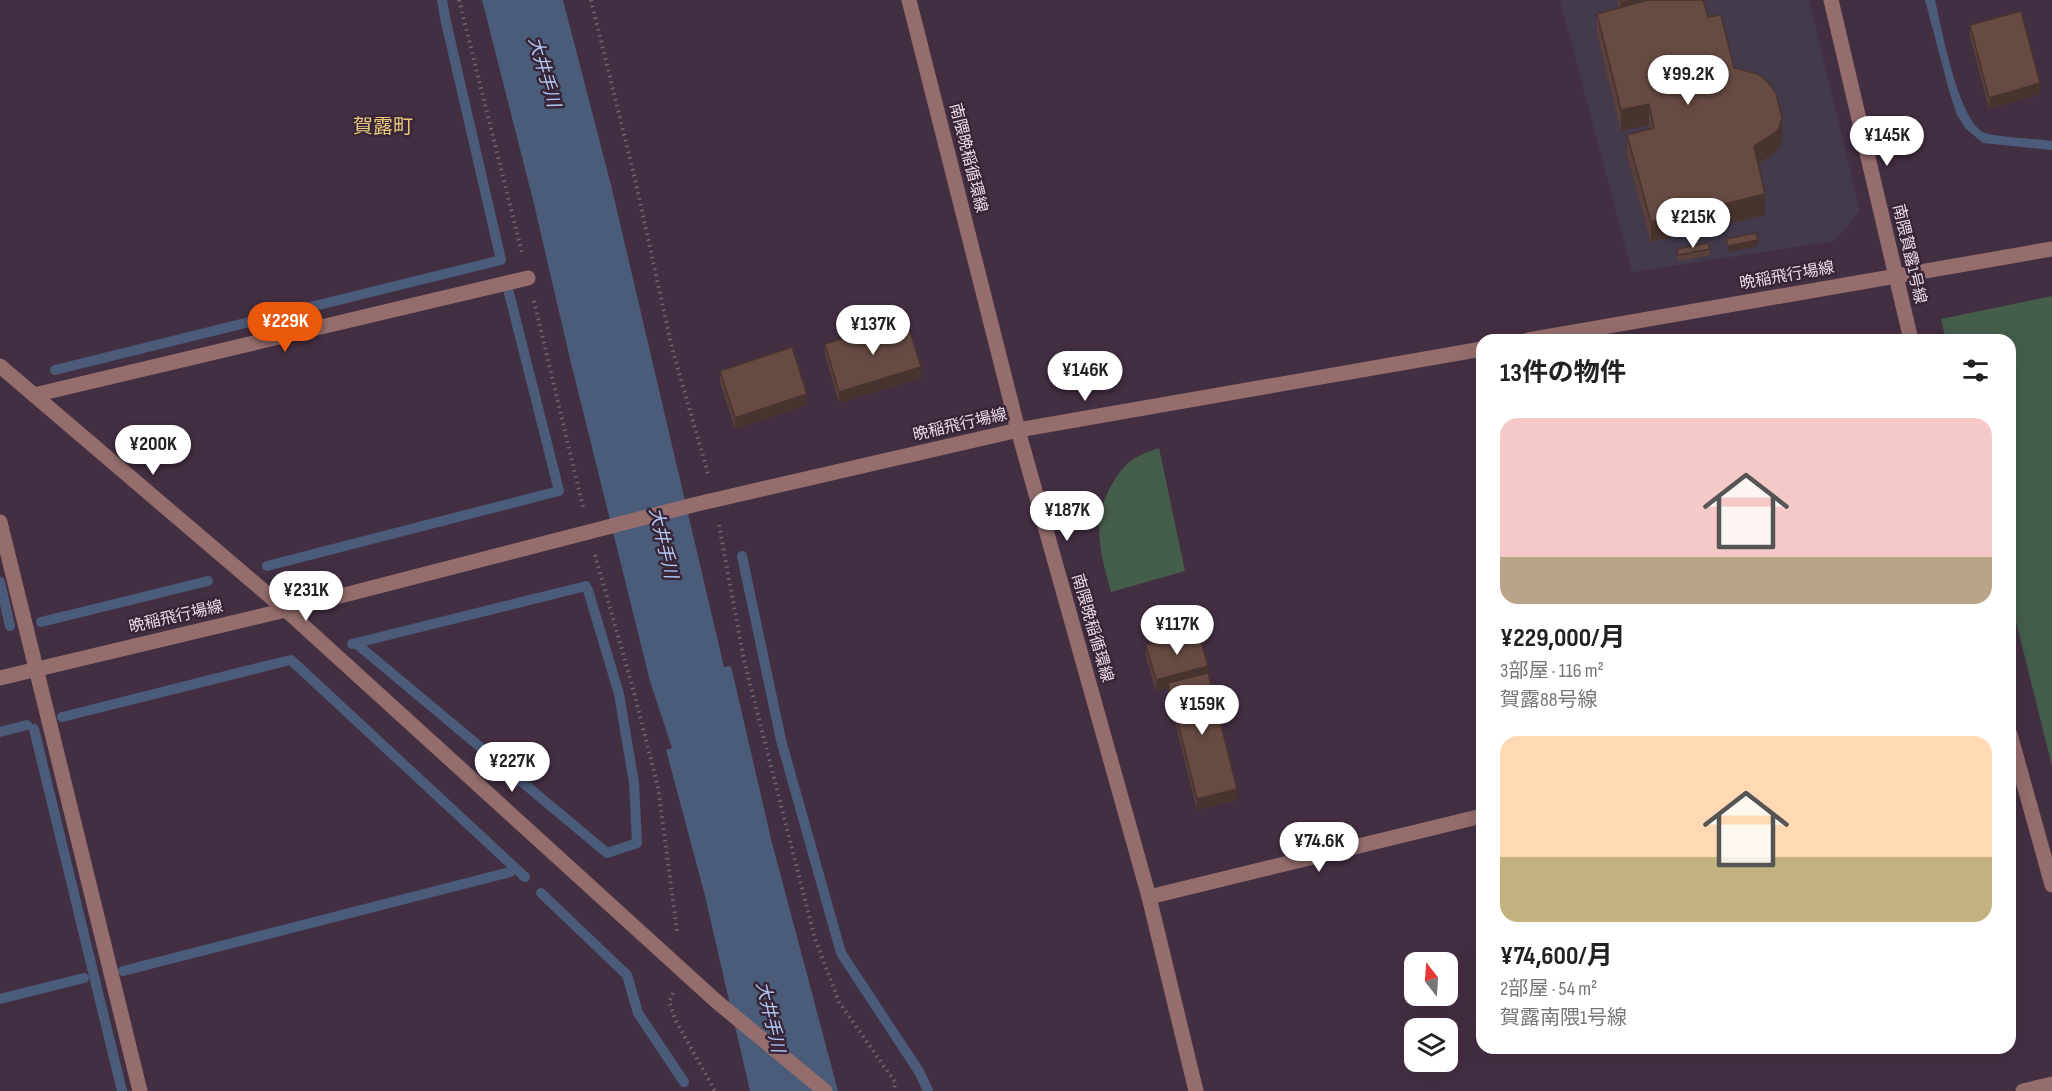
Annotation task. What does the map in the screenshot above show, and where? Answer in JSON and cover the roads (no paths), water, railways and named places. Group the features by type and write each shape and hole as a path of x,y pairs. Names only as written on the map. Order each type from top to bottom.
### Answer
{"street":[{"name":"南隈晩稲循環線","path":"909,0 1018,430 1149,897 1196,1091"},
{"name":"南隈賀露1号線","path":"1831,0 1910,334"},
{"name":"晩稲飛行場線","path":"1562,334 2052,249"},
{"path":"34,395 528,278"},
{"name":"晩稲飛行場線","path":"0,678 286,610 697,504 1018,430 1476,350"},
{"path":"0,366 286,610 716,1002 825,1091"},
{"path":"0,522 140,1091"},
{"path":"2016,756 2052,885"},
{"path":"1149,897 1476,817"},
{"path":"2023,1091 2052,1084"}],"water":[{"name":"大井手川","path":"482,0 563,0 611,185 724,667 731,666 772,843 838,1091 750,1091 704,892 666,750 672,748 650,681"},
{"path":"1925,0 1935,0 1952,72 1966,110 1974,124 1988,134 2052,141 2052,150 1983,143 1966,129 1957,115 1950,94"}],"waterway":[{"path":"55,370 501,260 442,0"},
{"path":"267,566 559,491 507,285"},
{"path":"742,556 781,740 841,953 920,1073 928,1091"},
{"path":"41,622 208,581"},
{"path":"0,582 10,626"},
{"path":"352,644 586,586"},
{"path":"358,645 607,853 637,843 634,783 619,694 588,590"},
{"path":"291,660 525,877"},
{"path":"62,717 286,661"},
{"path":"0,732 27,725"},
{"path":"34,729 122,1091"},
{"path":"123,971 510,872"},
{"path":"541,893 627,975 638,1013 684,1082"},
{"path":"0,999 84,978"}],"district":[{"name":"賀露町","path":"383,127"}]}
